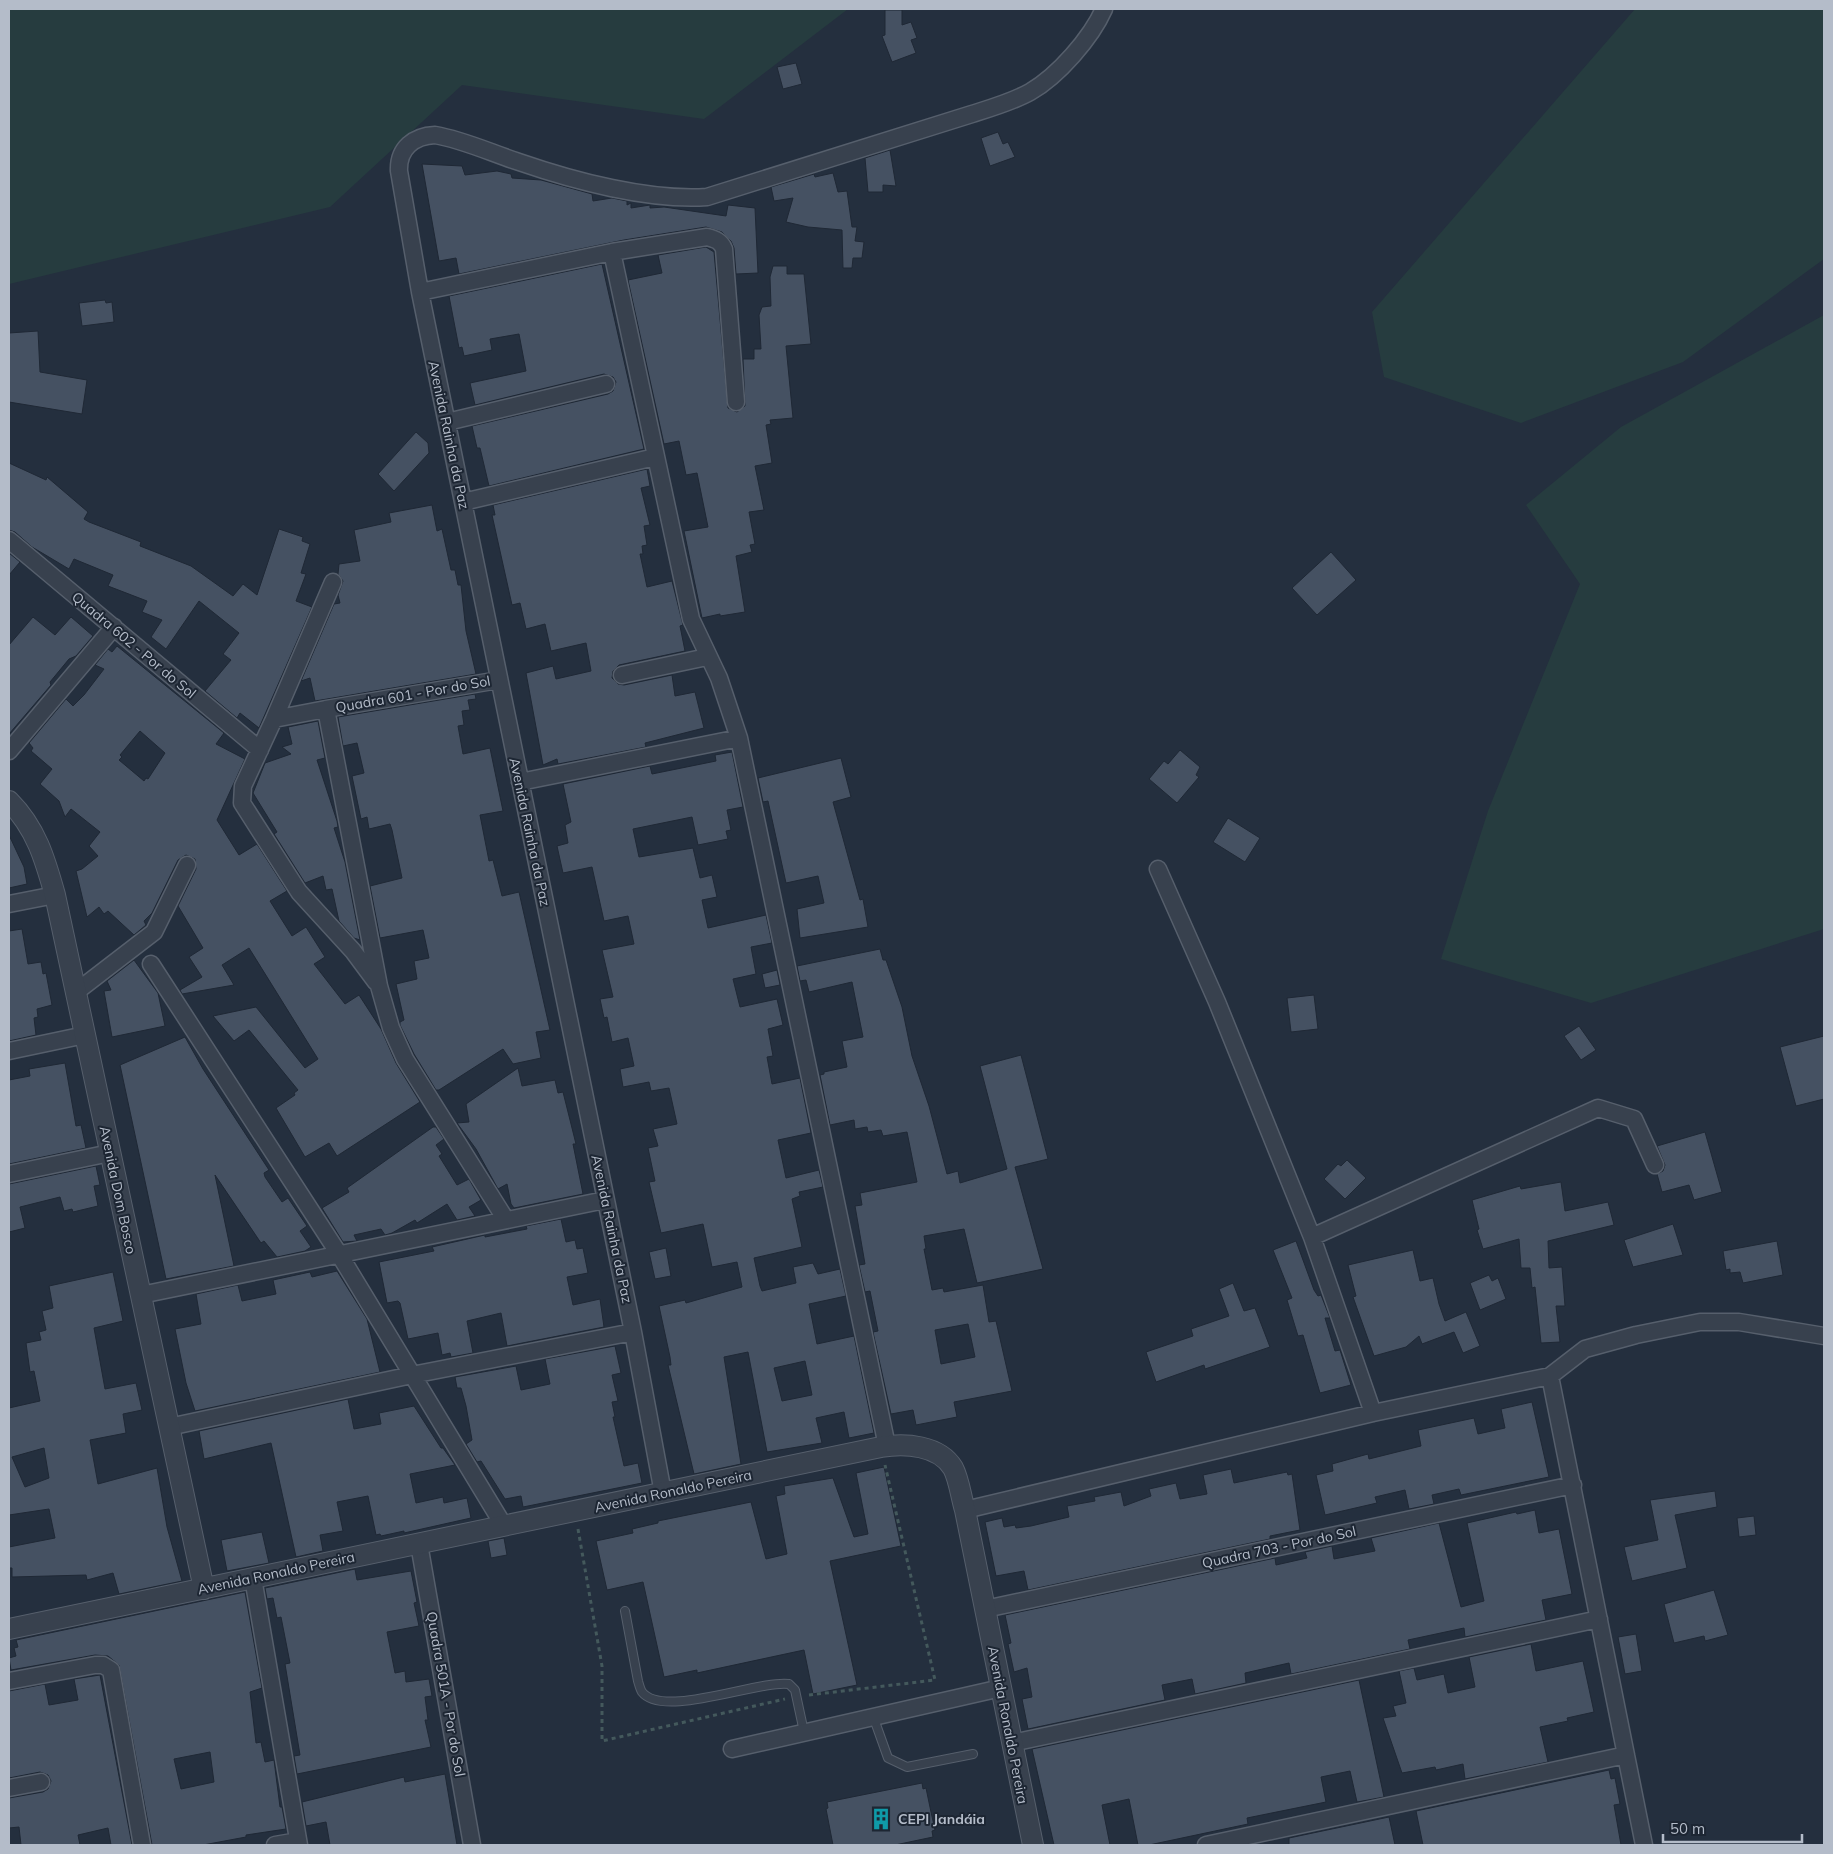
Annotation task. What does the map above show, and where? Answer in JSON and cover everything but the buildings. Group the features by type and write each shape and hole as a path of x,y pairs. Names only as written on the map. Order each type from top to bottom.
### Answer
{"street":[{"name":"Avenida Rainha da Paz","path":"663,1493 633,1332 420,292 399,171 400,160 406,146 424,136 435,134 578,180 654,196 707,197 972,114 1031,91 1071,57 1104,9"},
{"path":"420,292 612,252 707,237 722,244 724,249 736,402"},
{"path":"612,252 691,619 707,657 719,678 740,738 884,1447"},
{"path":"447,422 606,384"},
{"path":"463,502 655,457"},
{"name":"Quadra 602 - Por do Sol","path":"9,540 260,750"},
{"path":"333,582 274,719 242,786 242,803 299,892 353,951 379,986"},
{"path":"9,750 114,628"},
{"path":"622,675 707,657"},
{"name":"Quadra 601 - Por do Sol","path":"274,719 499,680"},
{"path":"326,709 379,986 391,1028 405,1059 506,1220"},
{"path":"520,782 740,738"},
{"name":"Avenida Dom Bosco","path":"9,801 31,827 41,847 55,895 204,1589"},
{"path":"76,992 154,932 187,866"},
{"path":"1158,869 1217,1002 1312,1237 1373,1413"},
{"path":"9,904 55,895"},
{"path":"152,964 339,1254 504,1526"},
{"path":"9,1051 85,1035"},
{"path":"1312,1237 1598,1108 1634,1119 1655,1166"},
{"path":"9,1174 110,1153"},
{"path":"141,1295 605,1200"},
{"path":"964,1510 1373,1413 1550,1376 1584,1349 1636,1335 1700,1322 1739,1322 1824,1336"},
{"path":"169,1427 412,1375 633,1332"},
{"path":"1550,1376 1644,1845"},
{"name":"Avenida Ronaldo Pereira","path":"9,1629 884,1447 920,1447 945,1458 953,1469 964,1510 985,1609 1032,1845"},
{"name":"Quadra 703 - Por do Sol","path":"985,1609 1573,1485"},
{"name":"Quadra 501A - Por do Sol","path":"419,1544 472,1845"},
{"path":"253,1578 298,1843 275,1845"},
{"path":"1012,1743 1599,1619"},
{"path":"9,1681 96,1665 103,1665 111,1670 142,1845"},
{"path":"732,1749 1001,1688"},
{"path":"1206,1845 1626,1756"},
{"path":"9,1788 41,1782"}],"lane":[{"path":"625,1612 638,1681 642,1692 651,1698 679,1702 785,1683 792,1686 796,1696 804,1732"},
{"path":"874,1716 888,1758 907,1767 973,1754"}],"path":[{"path":"575,1511 602,1666 602,1740 796,1696 935,1680 884,1447"}],"green space":[{"path":"9,9 848,9 704,119 462,85 330,207 9,284"},
{"path":"1635,9 1824,9 1824,259 1683,362 1521,423 1384,377 1372,312"},
{"path":"1824,315 1824,929 1591,1003 1441,959 1488,811 1580,584 1526,505 1621,427"}],"place":[{"name":"CEPI Jandáia","path":"881,1819"}]}
